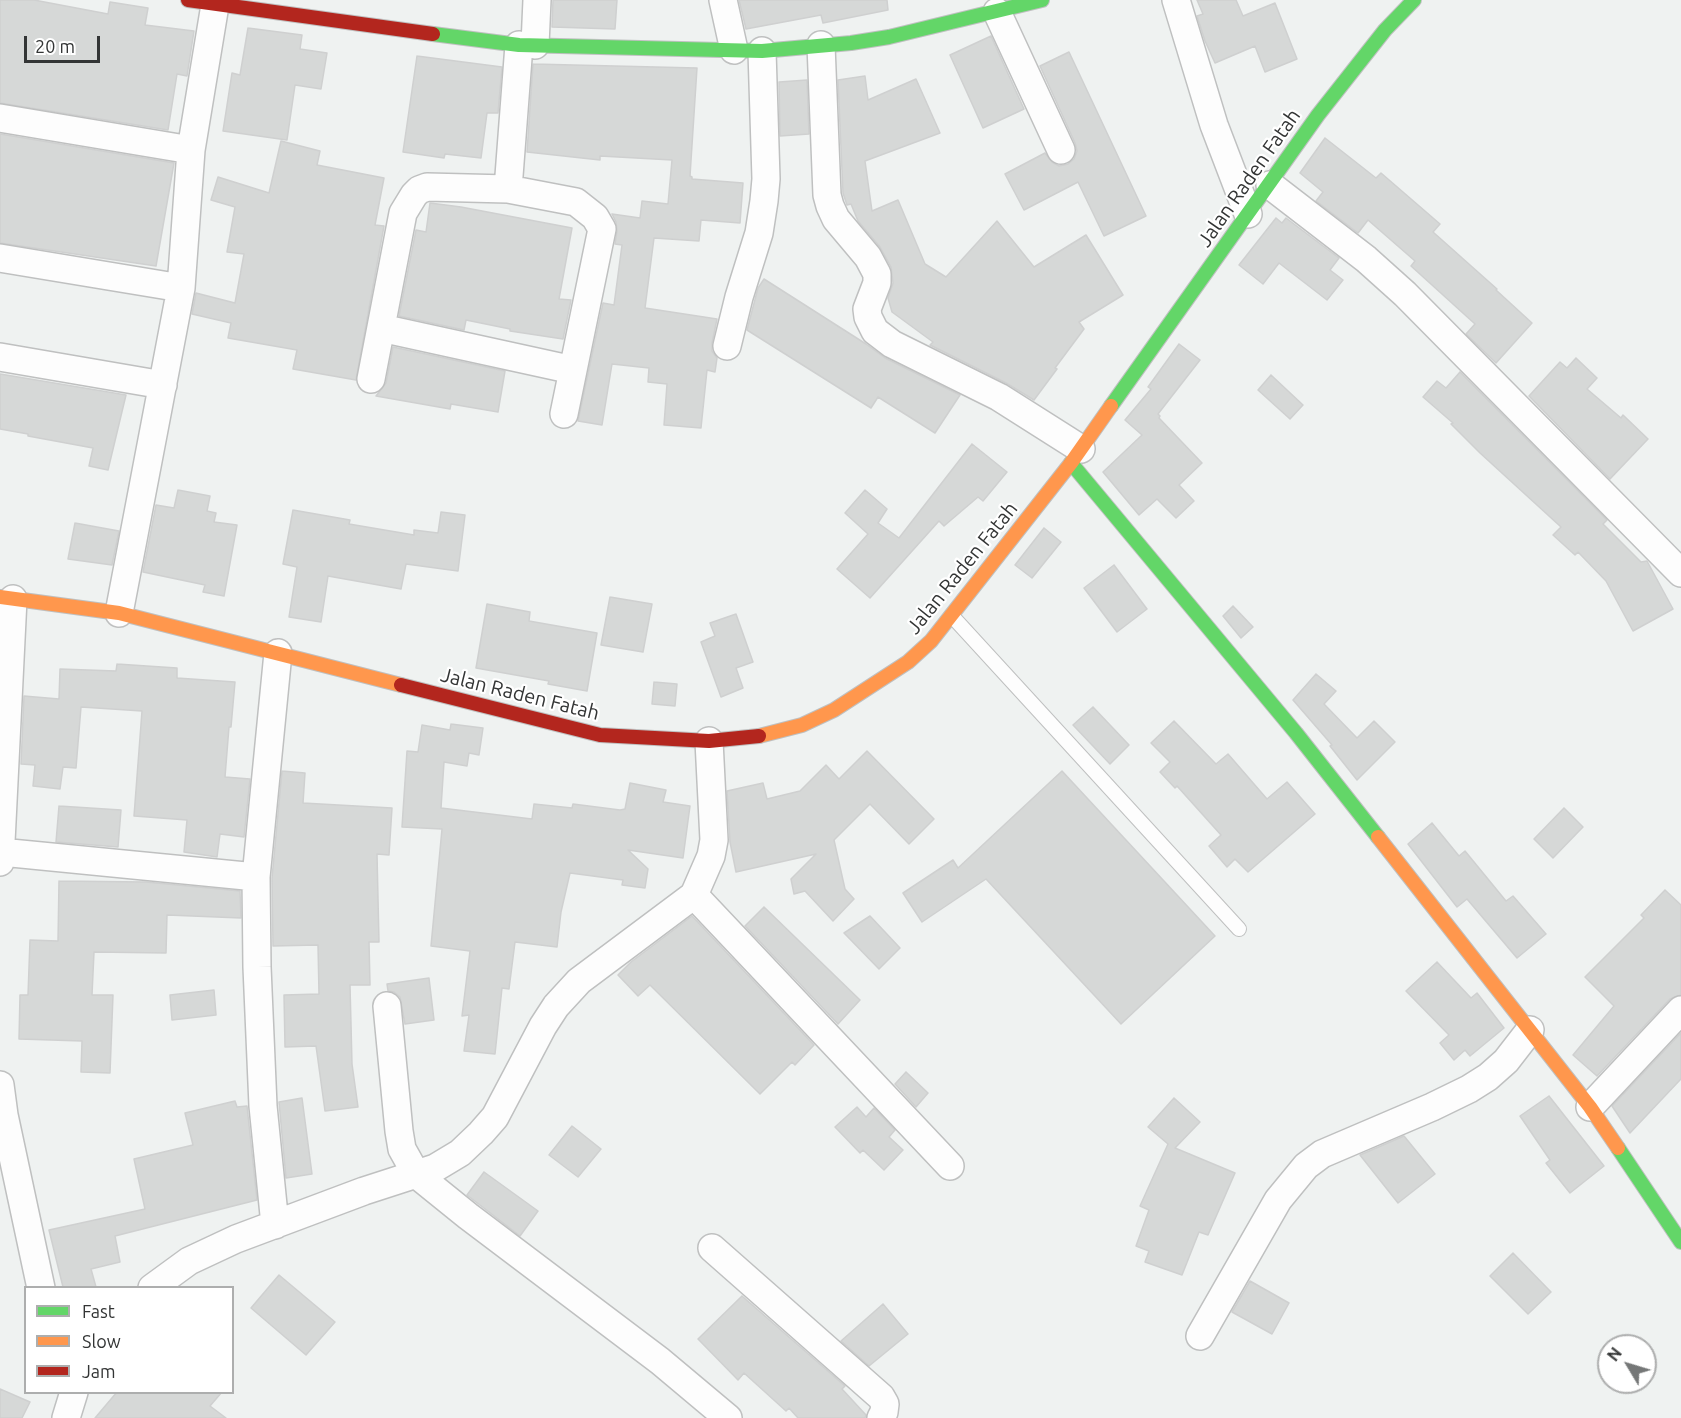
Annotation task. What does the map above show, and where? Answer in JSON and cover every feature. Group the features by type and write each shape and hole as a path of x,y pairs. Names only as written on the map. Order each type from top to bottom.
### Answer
{"main road":[{"path":"188,0 527,45 734,51 762,51 889,38 1042,0"},
{"name":"Jalan Raden Fatah","path":"7,598 119,613 592,733 709,741 762,736 802,725 834,710 908,662 931,641 1076,456 1332,96 1385,30 1414,0"},
{"path":"1076,456 1530,1030 1590,1107 1676,1225"}],"street":[{"path":"508,189 527,45 537,0"},
{"path":"723,0 734,51"},
{"path":"1176,0 1214,125 1248,214"},
{"path":"119,613 181,288 190,150 215,5"},
{"path":"998,12 1061,150"},
{"path":"821,45 827,195 836,219 868,257 877,274 877,284 867,309 875,331 892,344 999,397 1076,456"},
{"path":"727,346 739,297 759,233 764,201 766,179 762,51"},
{"path":"0,118 190,150"},
{"path":"1270,185 1366,259 1405,294 1681,573"},
{"path":"371,379 403,213 414,195 427,187 508,189 576,202 595,217 602,229 564,414"},
{"path":"0,258 181,288"},
{"path":"381,328 573,370"},
{"path":"0,357 163,385"},
{"path":"0,862 7,598"},
{"path":"275,1225 262,1095 256,877 278,653"},
{"path":"153,1286 189,1261 236,1239 435,1168 460,1153 495,1117 556,1006 579,981 694,895 711,856 714,840 709,741"},
{"path":"0,852 256,877"},
{"path":"694,895 950,1166"},
{"path":"387,1006 402,1149 416,1174 660,1361 728,1418"},
{"path":"1590,1107 1681,1011"},
{"path":"1200,1336 1278,1200 1306,1166 1322,1154 1469,1089 1488,1077 1506,1061 1530,1030"},
{"path":"0,1085 2,1116 41,1286"},
{"path":"712,1248 881,1397 885,1404 881,1418"},
{"path":"66,1418 73,1394"}],"lane":[{"path":"952,616 1239,929"}],"building":[{"path":"0,0 34,0 108,14 110,2 148,8 145,25 194,31 187,76 177,74 168,130 0,103"},
{"path":"553,0 617,0 615,29 552,27"},
{"path":"739,0 887,0 888,10 823,23 821,15 746,29"},
{"path":"1197,0 1236,0 1243,16 1275,3 1297,59 1265,72 1255,46 1215,63 1197,16 1203,14"},
{"path":"248,28 302,35 300,49 327,53 321,89 295,85 287,140 223,131 232,73 240,75"},
{"path":"991,36 1024,109 983,128 950,55"},
{"path":"1069,52 1146,216 1104,236 1078,182 1024,210 1005,174 1045,153 1052,162 1059,166 1068,164 1074,159 1077,151 1075,143 1040,66"},
{"path":"417,56 502,67 498,113 487,113 481,158 445,154 444,158 403,152"},
{"path":"533,64 697,68 690,176 692,179 743,183 740,223 701,220 699,241 654,238 645,308 717,319 712,343 712,351 717,358 715,372 707,370 701,428 664,425 667,384 648,382 649,368 612,364 602,425 578,421 603,303 614,305 622,245 615,244 617,231 612,214 640,218 642,201 668,204 672,160 600,156 600,160 527,152"},
{"path":"865,76 868,100 916,79 940,133 865,161 872,211 898,200 925,264 946,277 997,221 1034,267 1086,235 1123,295 1079,322 1084,329 1034,400 1006,383 930,345 933,342 892,312 888,298 893,283 891,267 880,247 858,221 851,204 847,205 843,193 838,80"},
{"path":"807,80 809,134 780,136 779,82"},
{"path":"0,134 174,163 156,266 0,243"},
{"path":"1325,138 1376,178 1381,173 1440,224 1433,232 1532,323 1496,363 1466,334 1475,324 1411,266 1415,261 1368,220 1358,233 1316,201 1323,192 1300,173"},
{"path":"281,141 320,151 317,165 384,178 375,225 384,226 356,380 293,369 297,350 228,338 231,323 192,314 196,293 235,303 244,254 227,252 235,207 211,200 218,177 269,193"},
{"path":"430,203 572,228 559,299 571,300 563,339 510,331 510,329 466,320 464,330 399,316 416,230 426,232"},
{"path":"1276,218 1282,223 1286,218 1339,258 1330,270 1343,280 1327,300 1279,263 1263,284 1239,265"},
{"path":"764,279 885,358 960,395 935,433 878,397 871,408 747,330 758,288"},
{"path":"1179,344 1200,360 1158,414 1159,418 1202,463 1179,485 1194,501 1176,518 1157,499 1139,515 1103,472 1142,435 1125,420 1151,389 1148,387"},
{"path":"393,347 505,371 498,412 451,404 450,409 376,396 386,383"},
{"path":"1576,358 1597,378 1587,389 1621,418 1623,415 1648,439 1610,479 1529,396 1560,362 1567,368"},
{"path":"1460,372 1607,520 1603,524 1641,562 1647,561 1673,609 1633,631 1606,581 1578,552 1575,555 1553,535 1561,527 1423,397 1437,381 1446,388"},
{"path":"0,374 126,395 108,470 89,466 93,448 0,429"},
{"path":"1271,375 1303,405 1290,419 1258,390"},
{"path":"972,444 1007,472 983,501 978,497 944,526 939,521 870,598 837,569 868,534 845,513 865,490 887,509 878,523 899,538"},
{"path":"178,490 210,496 207,511 216,513 214,522 237,525 224,596 203,592 205,585 143,572 156,505 174,508"},
{"path":"293,510 350,520 349,524 414,535 414,530 438,533 441,512 465,515 458,571 406,564 401,589 328,576 321,622 289,617 297,567 283,564"},
{"path":"75,523 119,531 112,565 68,559"},
{"path":"1044,528 1061,542 1032,578 1015,565"},
{"path":"1114,565 1147,609 1117,632 1084,588"},
{"path":"610,597 652,604 643,652 601,645"},
{"path":"487,604 530,612 529,621 597,633 587,691 548,684 549,681 476,668"},
{"path":"1233,606 1253,627 1241,638 1223,616"},
{"path":"736,614 753,662 736,668 743,688 721,697 701,642 715,636 710,623"},
{"path":"117,664 177,668 177,678 235,682 225,777 250,779 244,837 220,834 217,857 184,852 187,820 134,816 142,711 81,707 76,768 63,767 60,789 33,786 35,765 21,764 24,696 59,699 60,669 116,671"},
{"path":"1316,674 1336,691 1324,704 1357,738 1374,721 1395,742 1357,780 1330,746 1332,745 1293,700"},
{"path":"654,682 677,684 675,706 652,704"},
{"path":"1093,707 1129,745 1110,764 1073,725"},
{"path":"1174,721 1216,764 1228,754 1267,799 1287,782 1315,814 1248,872 1235,859 1227,867 1209,846 1221,835 1177,786 1175,788 1160,772 1170,762 1151,743"},
{"path":"451,724 483,728 479,755 469,753 467,766 444,762 441,808 532,819 534,804 572,808 573,804 620,810 625,809 630,783 666,790 663,802 690,806 683,858 628,850 648,869 645,888 622,885 623,880 570,873 561,912 557,947 515,942 509,989 502,988 495,1054 464,1051 469,1015 462,1016 470,951 431,946 442,829 402,827 407,751 418,752 422,725 450,730"},
{"path":"867,751 934,819 909,844 870,804 834,840 845,889 854,899 833,921 805,891 794,894 791,879 816,854 736,872 730,842 727,791 763,783 767,799 800,791 826,765 839,779"},
{"path":"282,771 305,773 303,803 392,808 389,855 377,854 379,942 369,942 370,985 350,985 352,1064 358,1107 325,1111 316,1046 285,1047 284,995 319,994 318,945 273,946 272,878"},
{"path":"1062,771 1215,936 1121,1024 986,879 922,922 903,893 953,860 958,868"},
{"path":"59,806 121,810 118,847 56,842"},
{"path":"1564,808 1583,827 1553,858 1534,839"},
{"path":"1432,823 1459,856 1465,851 1506,901 1513,896 1546,934 1517,958 1467,899 1457,907 1408,844"},
{"path":"59,881 146,882 240,891 241,918 167,915 166,953 94,952 92,995 113,995 110,1073 81,1072 82,1041 19,1039 20,995 28,995 30,940 58,941"},
{"path":"1665,890 1681,905 1681,995 1670,999 1597,1076 1573,1055 1614,1006 1585,977 1644,918 1641,915"},
{"path":"764,907 860,1000 838,1024 745,926"},
{"path":"692,916 814,1045 795,1065 792,1062 760,1094 650,985 638,996 618,975 631,962"},
{"path":"870,916 900,948 879,969 844,933"},
{"path":"1437,962 1471,998 1477,993 1504,1028 1470,1056 1465,1050 1454,1060 1440,1043 1449,1035 1406,991"},
{"path":"429,978 434,1020 405,1024 400,997 388,991 387,984"},
{"path":"214,990 216,1015 172,1020 170,995"},
{"path":"1681,1033 1681,1079 1630,1133 1612,1106"},
{"path":"906,1072 928,1093 916,1107 895,1084"},
{"path":"1549,1096 1604,1166 1570,1193 1546,1163 1550,1160 1520,1116"},
{"path":"302,1098 312,1174 286,1178 279,1102"},
{"path":"1174,1098 1200,1122 1175,1148 1235,1173 1208,1235 1199,1232 1182,1275 1145,1262 1149,1251 1136,1246 1149,1210 1140,1206 1168,1144 1148,1127"},
{"path":"235,1101 237,1107 247,1106 257,1200 115,1236 120,1262 91,1269 96,1286 63,1286 49,1230 145,1209 134,1159 193,1145 185,1113"},
{"path":"857,1107 866,1117 874,1108 895,1130 889,1137 903,1150 884,1170 863,1150 860,1153 835,1127"},
{"path":"572,1126 601,1149 578,1177 549,1155"},
{"path":"1404,1136 1435,1174 1398,1203 1360,1155"},
{"path":"484,1172 538,1211 520,1236 467,1195"},
{"path":"1513,1253 1551,1292 1528,1314 1490,1276"},
{"path":"279,1275 335,1322 306,1355 251,1308"},
{"path":"1250,1281 1289,1303 1272,1334 1232,1312"},
{"path":"742,1296 845,1386 842,1389 866,1415 865,1418 798,1418 789,1408 786,1411 744,1373 738,1380 698,1339"},
{"path":"883,1304 908,1334 869,1366 841,1341"},
{"path":"0,1389 30,1402 22,1418 0,1418"},
{"path":"115,1394 220,1394 210,1406 226,1418 95,1418"}],"traffic: fast":[{"path":"433,34 519,45 762,51 851,43 889,37 1042,0"},
{"path":"1111,406 1318,115 1385,30 1414,0"},
{"path":"1071,463 1296,733 1378,837"},
{"path":"1618,1148 1681,1242"}],"traffic: slow":[{"path":"759,736 802,725 834,710 908,662 931,641 1071,463 1111,406"},
{"path":"0,597 119,613 401,685"},
{"path":"1378,837 1590,1107 1618,1148"}],"traffic: jam":[{"path":"188,0 433,34"},
{"path":"401,685 600,735 709,741 759,736"}]}
